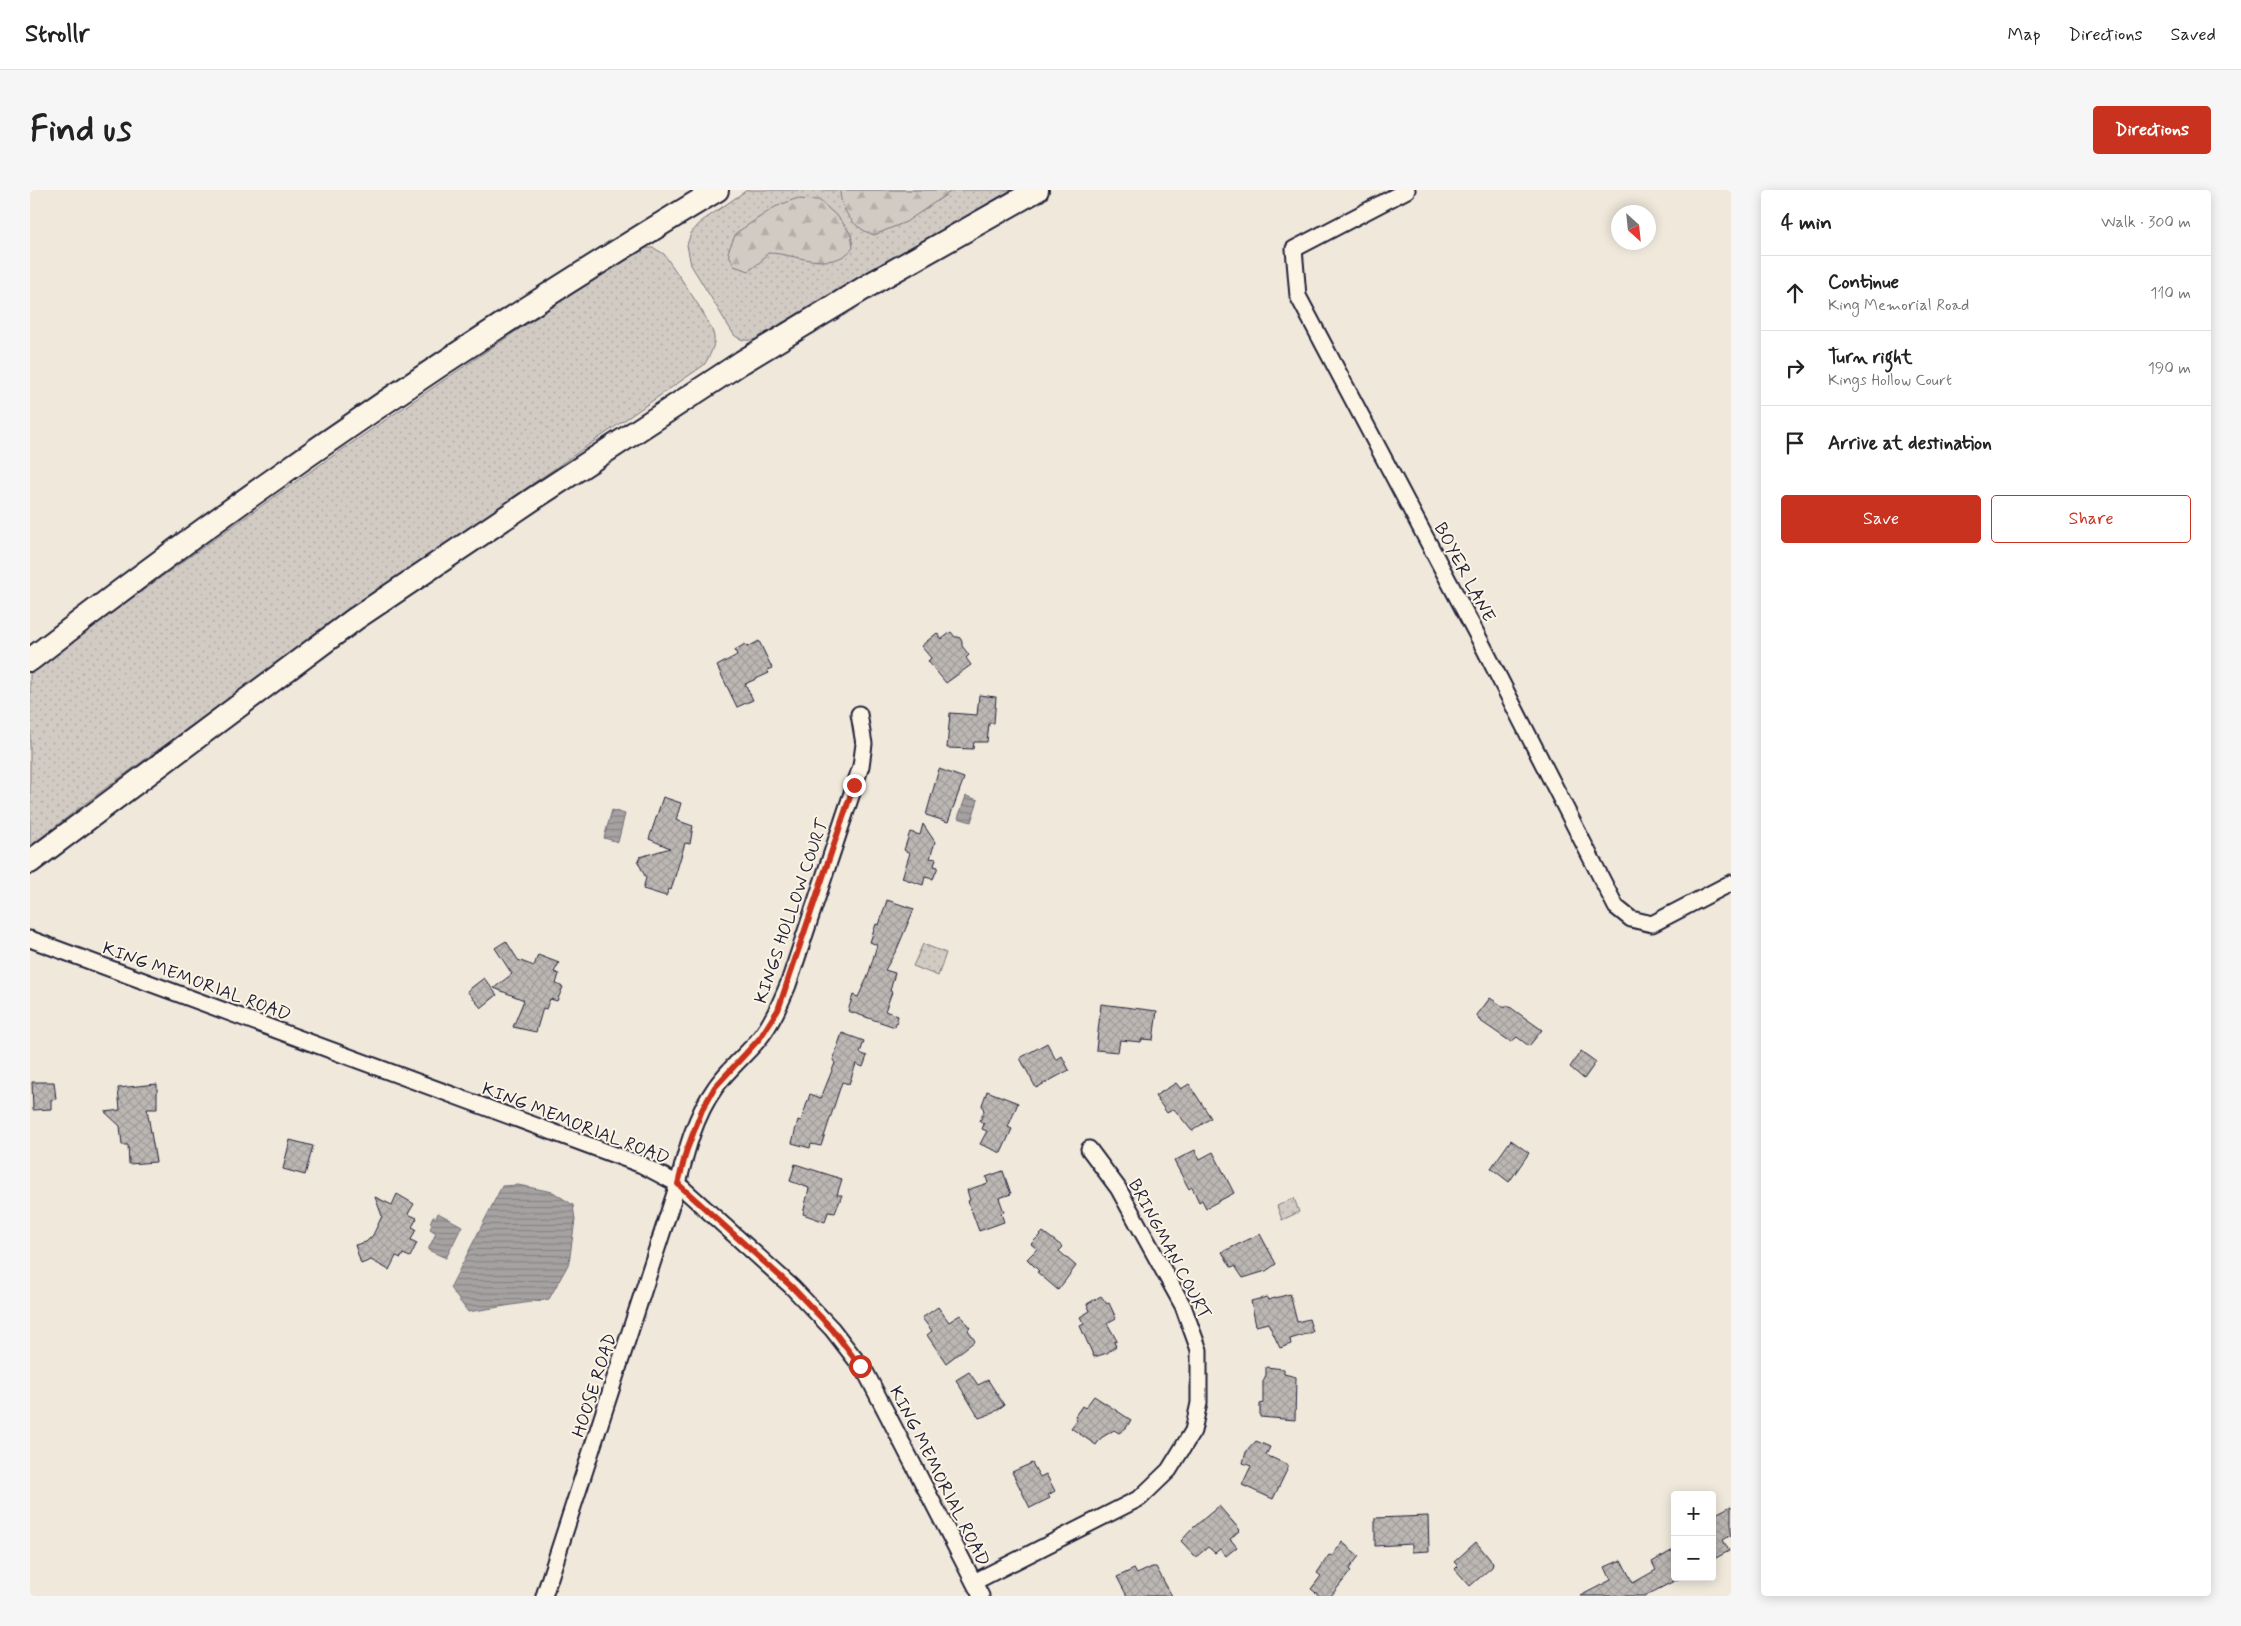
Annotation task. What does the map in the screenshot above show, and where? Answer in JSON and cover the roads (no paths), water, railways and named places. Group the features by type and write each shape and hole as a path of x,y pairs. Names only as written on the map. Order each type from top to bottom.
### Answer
{"highway":[{"path":"30,660 104,603 253,494 386,403 529,308 717,190"},
{"path":"30,862 355,619 534,498 742,362 876,281 1037,190"}],"street":[{"name":"BOYER LANE","path":"1407,190 1294,249 1298,296 1484,648 1616,907 1631,919 1652,924 1731,883"},
{"name":"KINGS HOLLOW COURT","path":"678,1184 686,1152 702,1110 715,1087 760,1038 778,1010 788,985 861,766 864,744 859,714"},
{"name":"KING MEMORIAL ROAD","path":"30,939 642,1165 678,1184 792,1287 832,1329 866,1374 981,1596"},
{"name":"BRINGMAN COURT","path":"974,1582 1140,1498 1169,1470 1192,1431 1199,1403 1199,1350 1183,1306 1118,1188 1089,1149"},
{"name":"HOOSE ROAD","path":"544,1596 678,1184"}]}
